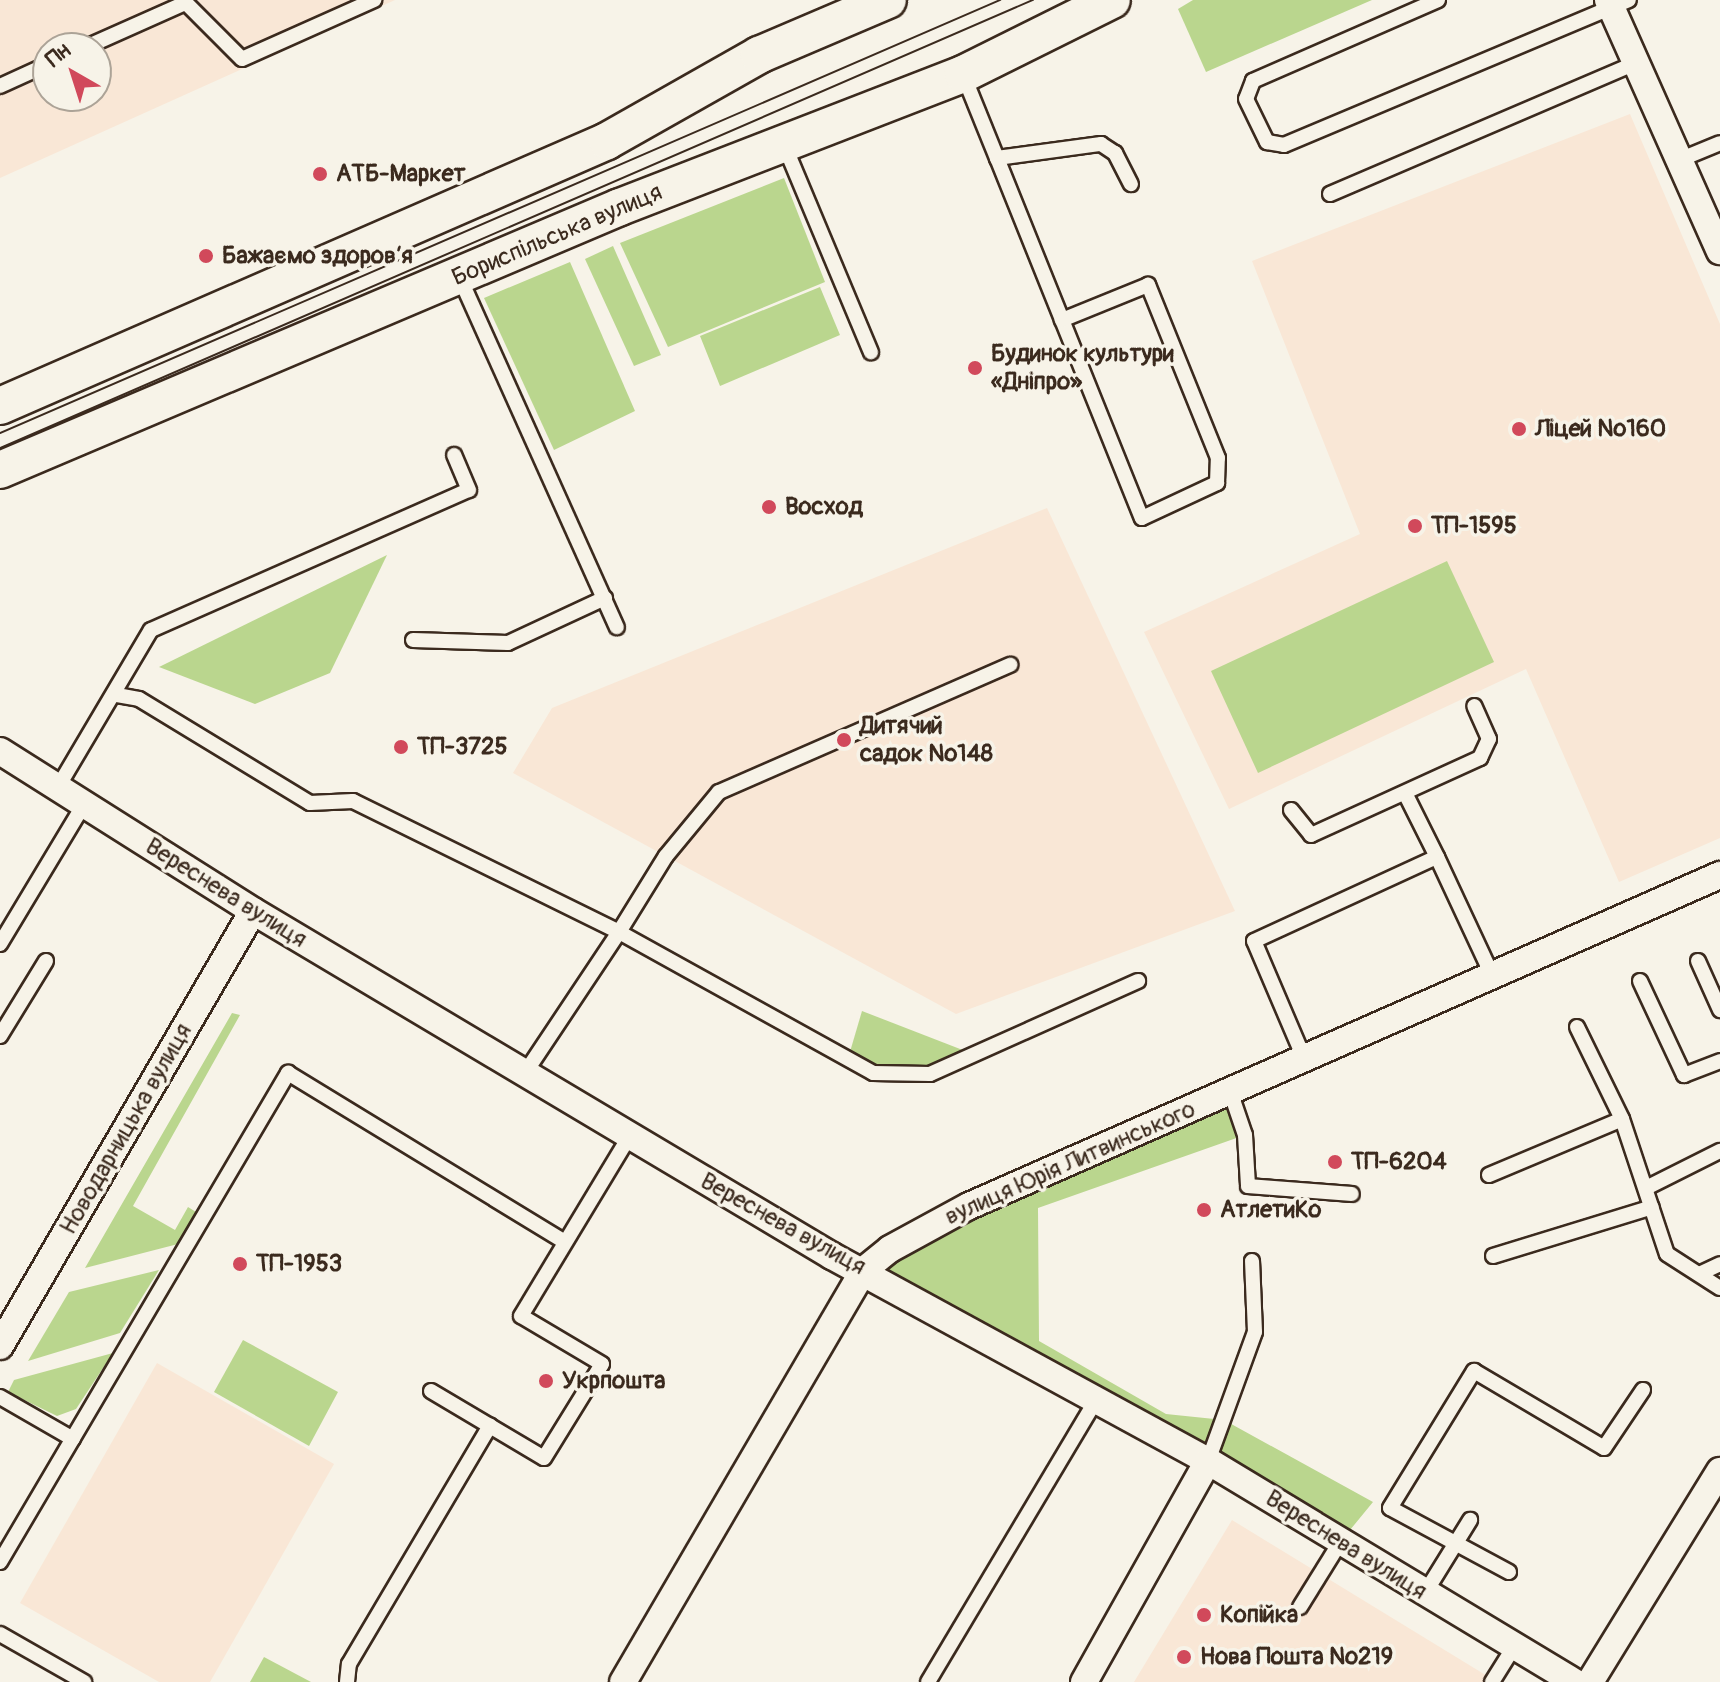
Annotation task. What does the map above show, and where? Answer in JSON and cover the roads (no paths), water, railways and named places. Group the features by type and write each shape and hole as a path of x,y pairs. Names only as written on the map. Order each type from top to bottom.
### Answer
{"main road":[{"path":"0,406 607,141 759,55 888,0"},
{"name":"Бориспільська вулиця","path":"0,470 459,275 783,142 963,74 1112,0"}],"street":[{"path":"1616,3 1636,63 1720,251"},
{"name":"Вереснева вулиця","path":"0,751 253,911 525,1073 864,1270 1208,1461 1513,1648 1575,1682"},
{"name":"вулиця Юрія Литвинського","path":"623,1682 864,1270 969,1206 1720,875"},
{"name":"Новодарницька вулиця","path":"0,1346 253,911"},
{"path":"1084,1682 1208,1461"},
{"path":"1590,1682 1720,1471"}],"lane":[{"path":"112,35 184,1 242,59 374,0"},
{"path":"1438,0 1253,81 1246,99 1267,142 1284,145 1616,3"},
{"path":"1330,194 1636,63"},
{"path":"0,86 32,71"},
{"path":"963,74 1062,320 1142,518 1217,483 1218,458 1148,285 1062,320"},
{"path":"783,142 871,352"},
{"path":"1679,160 1720,143"},
{"path":"997,158 1101,144 1115,153 1131,184"},
{"path":"459,275 617,627"},
{"path":"58,787 117,695 119,674 151,630 469,490 454,455"},
{"path":"413,640 508,643 605,598"},
{"path":"525,1073 666,856 719,792 1010,665"},
{"path":"117,695 139,699 310,803 353,801 619,932 873,1073 930,1074 1138,981"},
{"path":"1291,810 1311,835 1486,753 1489,739 1474,706"},
{"path":"1405,793 1492,975"},
{"path":"0,944 6,919 84,804"},
{"path":"1304,1058 1254,941 1437,857"},
{"path":"0,1036 46,961"},
{"path":"1698,961 1720,1010"},
{"path":"1640,981 1684,1075 1720,1061"},
{"path":"1577,1027 1622,1119 1667,1254 1720,1288"},
{"path":"0,1562 288,1073 565,1242"},
{"path":"1230,1091 1245,1135 1248,1186 1352,1194"},
{"path":"1489,1175 1622,1119"},
{"path":"431,1391 544,1458 602,1364 521,1316 630,1135"},
{"path":"1646,1188 1720,1151"},
{"path":"1493,1256 1652,1207"},
{"path":"1208,1461 1255,1332 1252,1261"},
{"path":"1699,1274 1720,1264"},
{"path":"1509,1572 1390,1508 1474,1371 1604,1448 1643,1390"},
{"path":"0,1397 73,1439"},
{"path":"928,1682 1096,1400"},
{"path":"347,1682 349,1664 490,1426"},
{"path":"1425,1593 1470,1520"},
{"path":"1300,1607 1341,1541"},
{"path":"0,1634 84,1682"},
{"path":"1492,1682 1513,1648"}],"tram line":[{"path":"0,433 1000,0"},
{"path":"0,448 1033,0"}],"place":[{"name":"АТБ-Маркет","path":"320,174"},
{"name":"Бажаємо здоровʼя","path":"206,256"},
{"name":"Будинок культури «Дніпро»","path":"975,368"},
{"name":"Ліцей №160","path":"1519,429"},
{"name":"Восход","path":"769,507"},
{"name":"ТП-1595","path":"1415,526"},
{"name":"Дитячий садок №148","path":"844,740"},
{"name":"ТП-3725","path":"401,747"},
{"name":"ТП-6204","path":"1335,1162"},
{"name":"АтлетиКо","path":"1204,1210"},
{"name":"ТП-1953","path":"240,1264"},
{"name":"Укрпошта","path":"546,1381"},
{"name":"Копійка","path":"1204,1615"},
{"name":"Нова Пошта №219","path":"1184,1657"}]}
